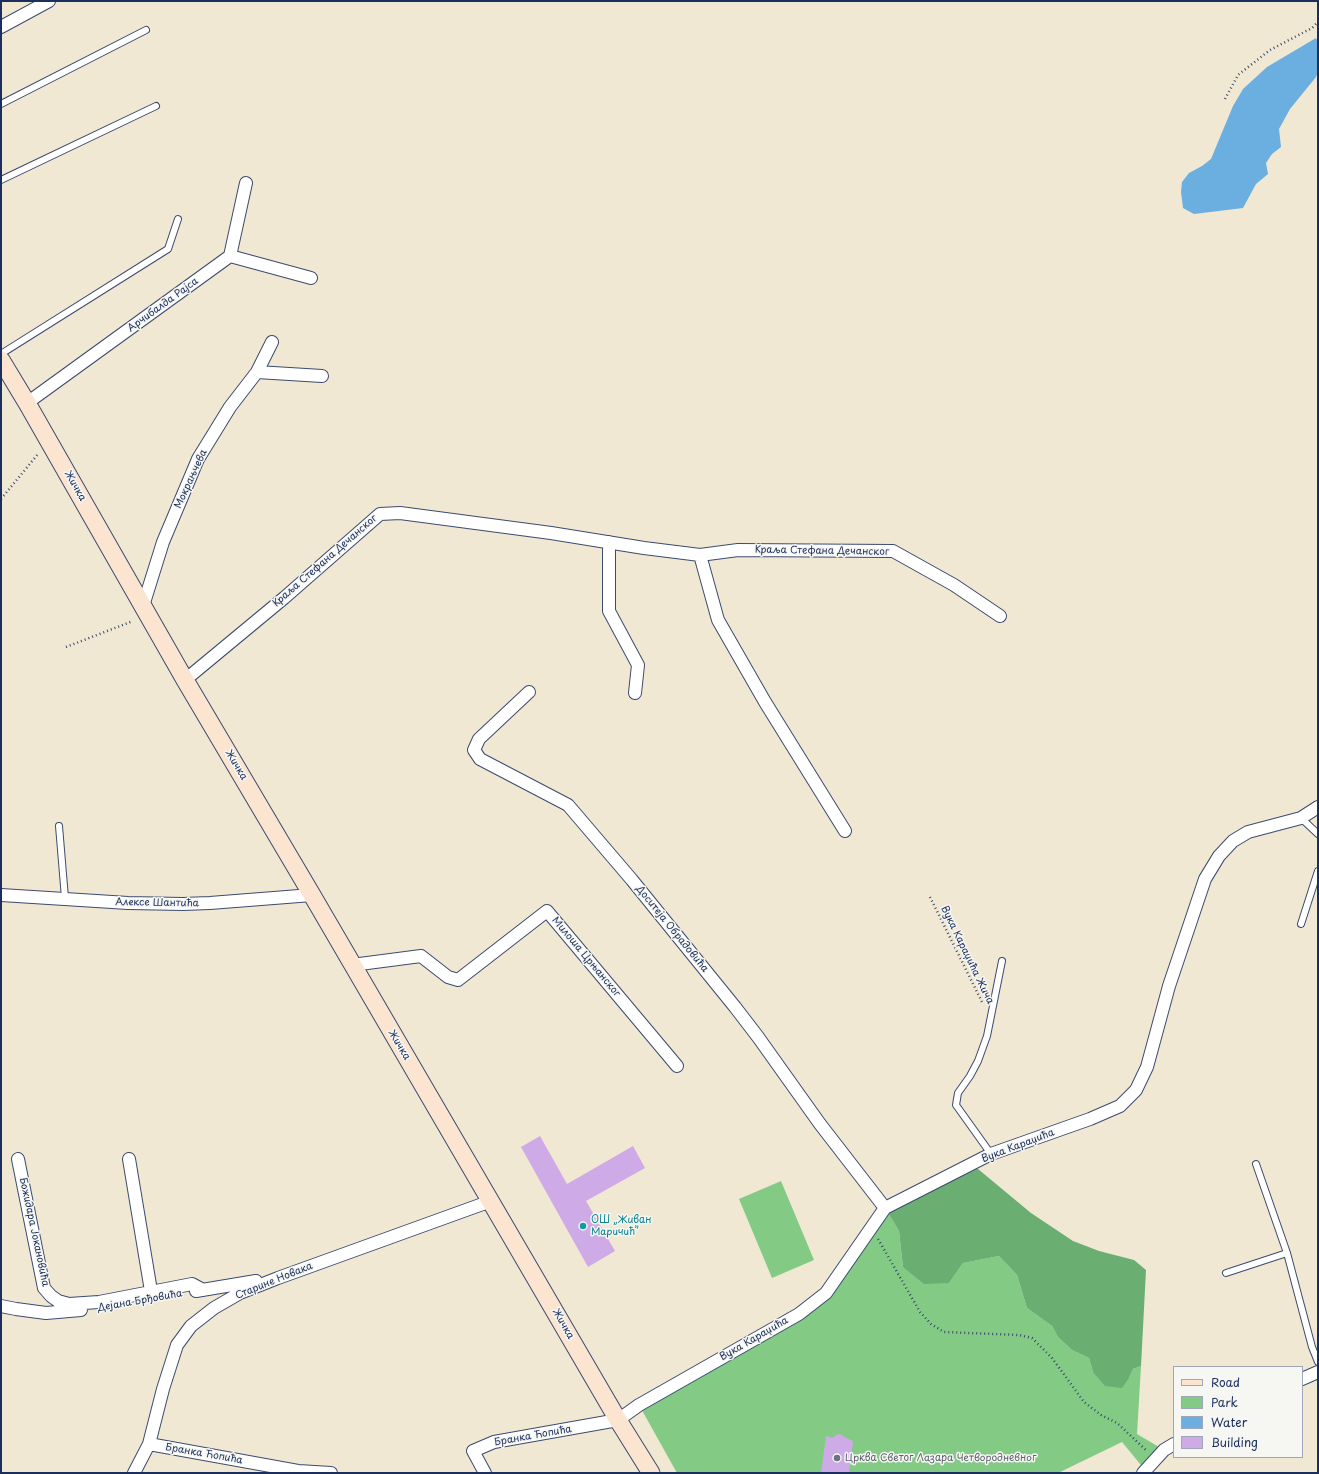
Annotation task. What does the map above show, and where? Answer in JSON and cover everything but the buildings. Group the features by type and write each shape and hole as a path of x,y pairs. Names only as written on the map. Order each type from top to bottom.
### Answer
{"main road":[{"name":"Жичка","path":"1,360 49,441 185,680 618,1420 651,1473"}],"street":[{"path":"1,27 49,1"},
{"path":"246,183 230,256 311,278"},
{"name":"Арчибалда Рајса","path":"27,403 230,256"},
{"name":"Мокрањчева","path":"146,610 163,542 198,459 230,407 257,372 272,342"},
{"path":"257,372 322,376"},
{"name":"Краља Стефана Дечанског","path":"185,680 284,598 380,514 400,513 700,555 738,550 893,551 954,585 1000,616"},
{"path":"609,542 608,611 638,665 635,693"},
{"path":"700,555 718,620 765,702 845,831"},
{"name":"Доситеја Обрадовића","path":"529,692 479,739 474,750 480,759 568,805 632,880 735,1007 820,1124 885,1208"},
{"name":"Вука Караџића","path":"618,1420 639,1405 799,1314 826,1293 885,1208 991,1154 1090,1119 1120,1106 1136,1090 1147,1067 1169,986 1205,879 1219,856 1233,841 1248,832 1300,818 1318,807"},
{"name":"Алексе Шантића","path":"1,895 128,903 184,904 312,895"},
{"name":"Милоша Црњанског","path":"352,965 421,956 448,977 458,980 547,911 677,1066"},
{"name":"Божидара Јокановића","path":"18,1159 44,1288 58,1301 69,1304 92,1303 192,1284 203,1290"},
{"path":"129,1159 151,1292"},
{"name":"Старине Новака","path":"134,1473 149,1444 163,1389 177,1345 191,1326 214,1308 240,1293 278,1278 491,1201"},
{"name":"Дејана Брђовића","path":"1,1306 46,1313 110,1308 203,1290 278,1278"},
{"path":"1303,1379 1318,1372"},
{"name":"Бранка Ћопића","path":"484,1473 474,1451 494,1442 618,1420"},
{"name":"Бранка Ћопића","path":"149,1444 298,1471 331,1473"},
{"path":"1143,1473 1164,1450 1173,1445"}],"lane":[{"path":"1,104 146,30"},
{"path":"1,180 156,106"},
{"path":"1,354 168,249 178,219"},
{"path":"1300,818 1318,834"},
{"path":"59,826 65,898"},
{"path":"1300,924 1318,871"},
{"path":"991,1154 956,1105 958,1093 978,1061 987,1036 1002,961"},
{"path":"1256,1164 1287,1253 1312,1347 1318,1362"},
{"path":"1226,1272 1287,1253"}],"path":[{"path":"1225,99 1238,75 1270,50 1312,28 1318,22"},
{"path":"1,499 49,441"},
{"path":"66,647 146,610"},
{"name":"Вука Караџића Жича","path":"930,897 990,1019"},
{"path":"872,1228 920,1312 931,1324 944,1332 1019,1335 1032,1338 1052,1358 1084,1402 1101,1415 1117,1423 1156,1459"}],"green space":[{"path":"972,1164 1031,1213 1073,1241 1099,1251 1134,1260 1146,1270 1141,1366 1133,1369 1122,1388 1105,1386 1093,1372 1089,1358 1072,1350 1058,1337 1052,1326 1027,1308 1017,1275 999,1256 963,1263 949,1283 924,1284 903,1267 899,1231 885,1208"},
{"path":"781,1181 814,1260 772,1278 739,1199"},
{"path":"885,1208 899,1231 903,1267 949,1283 963,1263 999,1256 1017,1275 1027,1308 1052,1326 1058,1337 1072,1350 1089,1358 1093,1372 1129,1378 1133,1369 1141,1366 1137,1434 1164,1450 1145,1470 1122,1442 1058,1473 677,1473 639,1405 826,1293"}],"water":[{"path":"1316,38 1318,43 1318,72 1316,77 1290,109 1279,129 1281,147 1272,154 1266,163 1268,174 1256,184 1243,208 1194,214 1183,208 1181,192 1182,182 1189,173 1211,159 1233,106 1243,89 1267,67"}],"place":[{"name":"ОШ „Живан Маричић”","path":"583,1226"},
{"name":"Црква Светог Лазара Четвородневног","path":"837,1458"}]}
